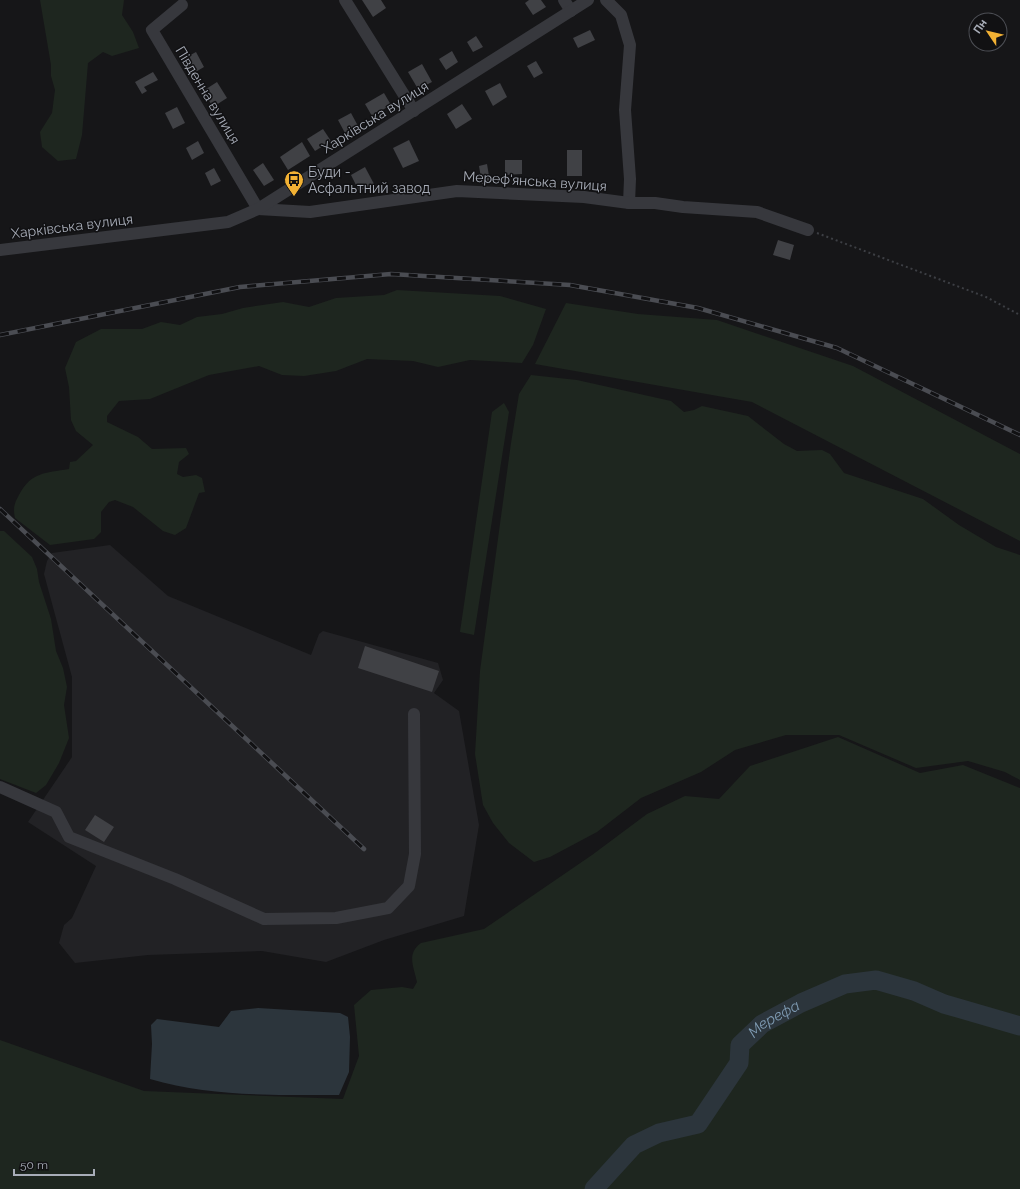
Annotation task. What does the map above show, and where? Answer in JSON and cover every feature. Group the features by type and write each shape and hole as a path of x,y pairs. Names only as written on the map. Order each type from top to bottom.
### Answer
{"street":[{"path":"345,0 414,111"},
{"path":"564,0 571,11"},
{"name":"Харківська вулиця","path":"0,250 228,222 258,209 588,0"},
{"path":"606,0 620,15 630,45 625,110 630,179 629,203"},
{"name":"Південна вулиця","path":"182,5 152,30 258,209"},
{"name":"Мереф'янська вулиця","path":"258,209 310,212 457,190 584,197 629,203 655,203 683,207 757,212 808,230"},
{"path":"0,787 56,812 69,837 175,879 264,920 336,918 388,908 409,886 414,854 414,714"}],"path":[{"path":"808,230 986,297 1020,315"}],"shaded area":[{"path":"40,0 124,0 122,15 133,32 139,48 112,56 103,52 88,63 82,135 76,159 58,161 42,147 40,132 52,113 55,90 51,76 51,65"},
{"path":"397,290 500,296 546,309 533,345 522,363 470,360 438,367 413,361 367,359 336,371 304,376 282,375 259,366 209,375 150,399 119,401 107,416 107,422 138,437 152,449 186,448 189,454 179,462 177,474 183,477 196,475 202,478 205,492 199,493 186,528 175,535 163,531 133,507 115,500 109,502 101,512 101,532 94,539 50,545 15,518 14,509 17,498 28,482 46,473 69,469 70,462 76,461 93,445 76,431 71,420 69,387 65,368 76,342 101,329 142,329 161,322 180,325 197,317 222,314 243,308 283,302 309,307 336,298 384,295"},
{"path":"566,303 638,314 717,320 853,366 1020,454 1020,541 752,402 535,364"},
{"path":"531,375 577,380 671,401 684,412 694,410 702,406 748,416 784,444 797,451 822,450 830,454 844,473 923,499 959,525 996,547 1020,555 1020,780 1005,772 968,761 916,768 839,735 786,735 735,750 701,772 641,798 597,832 550,857 534,862 509,843 493,823 483,805 475,754 480,671 511,443 519,394"},
{"path":"504,403 509,412 474,635 460,632 492,412"},
{"path":"0,531 4,531 32,557 37,569 39,582 51,619 56,651 63,668 67,687 64,705 69,738 59,763 46,785 36,793 0,779"},
{"path":"110,545 168,596 311,655 319,634 323,631 438,663 443,680 434,693 459,711 479,825 464,916 384,940 326,962 262,951 148,955 75,963 59,943 64,925 72,918 96,866 28,822 72,757 72,677 44,574 47,561 52,553"},
{"path":"838,737 920,773 963,765 1020,788 1020,1189 0,1189 0,1040 144,1091 343,1099 359,1056 354,1005 371,990 402,987 413,989 417,982 412,956 416,947 421,943 484,929 592,855 647,814 685,796 719,799 750,766"},
{"path":"258,1008 340,1013 348,1017 350,1037 349,1072 339,1095 268,1095 220,1092 173,1085 150,1079 152,1044 151,1025 157,1019 219,1027 231,1011"}],"building":[{"path":"362,0 381,0 386,8 373,17"},
{"path":"529,0 541,0 546,7 533,15 525,3"},
{"path":"590,30 595,40 578,48 573,38"},
{"path":"476,36 483,47 473,52 467,42"},
{"path":"452,51 458,62 446,70 439,59"},
{"path":"196,52 204,67 192,74 183,59"},
{"path":"536,61 543,73 534,78 527,66"},
{"path":"422,64 432,82 418,89 408,72"},
{"path":"153,72 158,80 144,87 147,91 142,94 135,82"},
{"path":"217,82 227,98 213,107 203,91"},
{"path":"500,83 507,97 493,106 485,91"},
{"path":"384,93 391,105 372,116 365,104"},
{"path":"462,104 472,119 456,129 447,114"},
{"path":"177,107 185,123 173,129 165,113"},
{"path":"351,113 358,126 345,133 338,120"},
{"path":"323,129 331,141 315,151 307,139"},
{"path":"409,140 419,161 403,168 393,148"},
{"path":"198,141 204,153 192,160 186,148"},
{"path":"302,142 310,156 288,170 280,157"},
{"path":"567,150 582,150 582,176 567,176"},
{"path":"505,160 522,160 522,174 505,175"},
{"path":"263,163 274,180 264,186 253,170"},
{"path":"487,164 490,182 482,184 479,166"},
{"path":"365,167 374,184 359,191 351,175"},
{"path":"214,168 221,181 211,186 205,173"},
{"path":"778,240 794,245 790,260 773,255"},
{"path":"365,646 439,671 432,692 358,668"},
{"path":"95,815 114,827 104,842 85,830"}],"waterway":[{"name":"Мерефа","path":"594,1189 634,1145 659,1133 698,1124 739,1063 740,1045 762,1024 801,1003 845,984 876,980 914,991 944,1004 1020,1026"}],"railway":[{"path":"0,335 240,287 391,274 570,285 698,308 837,348 1020,435"},
{"path":"0,509 364,849"}],"place":[{"name":"Буди - Асфальтний завод","path":"294,197"}]}
